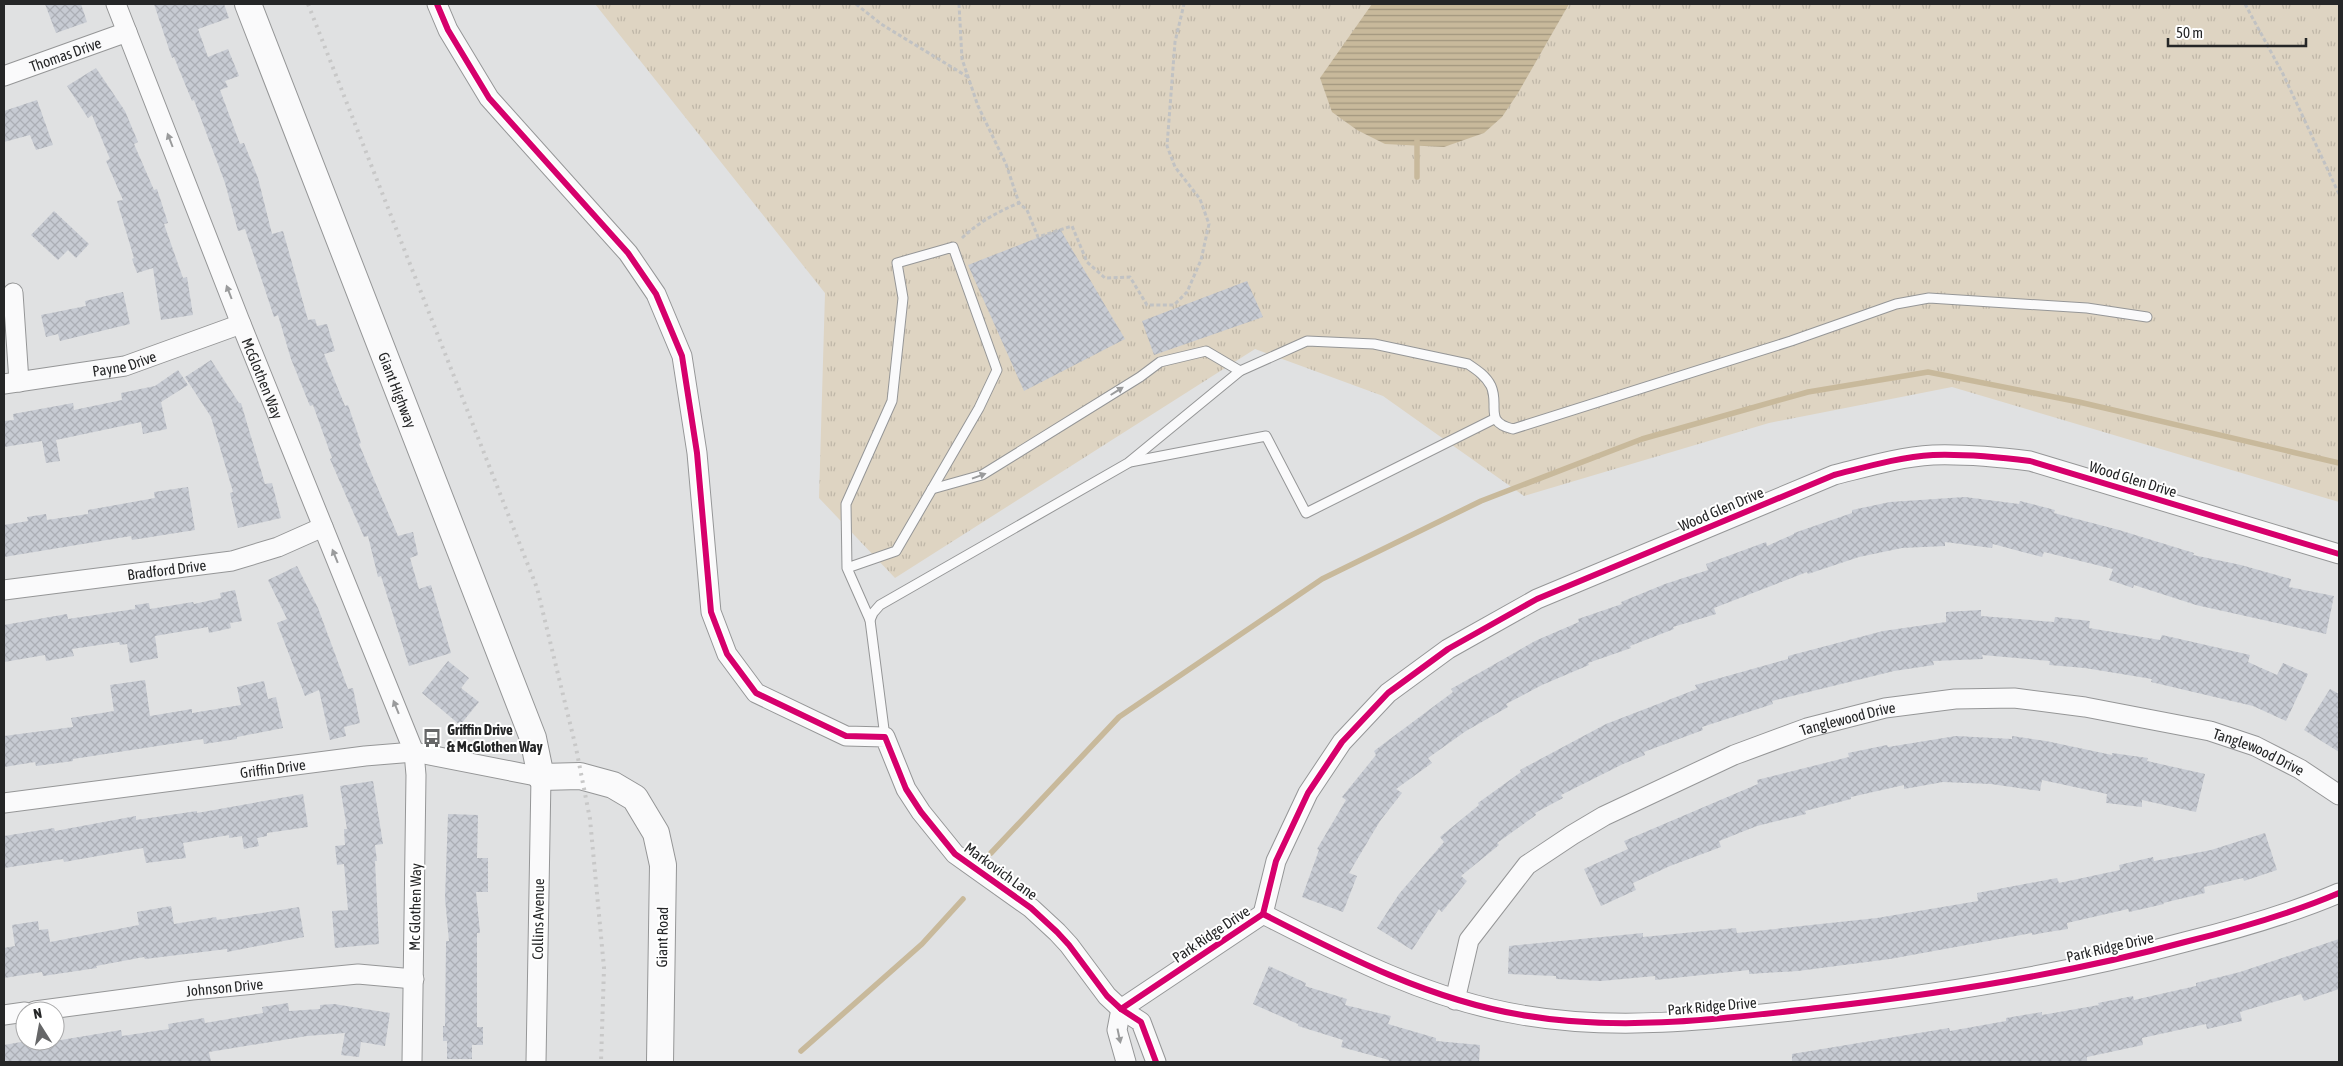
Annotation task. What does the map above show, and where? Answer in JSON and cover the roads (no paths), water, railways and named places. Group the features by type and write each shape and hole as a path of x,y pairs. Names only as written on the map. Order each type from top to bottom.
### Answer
{"street":[{"name":"McGlothen Way","path":"116,4 241,324 414,752"},
{"name":"Giant Highway","path":"248,4 533,738 541,777"},
{"path":"437,4 448,30 489,98 628,253 656,294 682,356 696,453 711,612 727,654 756,693 846,736 885,736"},
{"name":"Thomas Drive","path":"4,76 127,32"},
{"path":"12,383 13,293"},
{"name":"Payne Drive","path":"12,383 125,366 241,324"},
{"name":"Wood Glen Drive","path":"1262,914 1276,861 1308,793 1342,742 1388,693 1448,649 1537,599 1834,475 1884,462 1932,455 2030,460 2339,554"},
{"name":"Bradford Drive","path":"4,590 232,561 278,547 323,527"},
{"name":"Tanglewood Drive","path":"1455,1000 1469,940 1527,865 1604,816 1734,755 1807,728 1885,708 1955,699 2014,698 2095,709 2210,731 2255,746 2300,769 2339,795"},
{"name":"Markovich Lane","path":"885,736 906,789 921,812 955,854 1031,908 1057,932 1075,952 1106,996 1141,1022 1156,1062"},
{"name":"Griffin Drive","path":"4,803 365,756 414,752 541,777"},
{"name":"Mc Glothen Way","path":"412,1062 416,775 414,752"},
{"name":"Giant Road","path":"541,777 580,776 613,785 635,798 656,833 662,864 660,1062"},
{"name":"Collins Avenue","path":"536,1062 541,777"},
{"name":"Park Ridge Drive","path":"1121,1009 1262,914 1416,986 1455,1000 1522,1015 1599,1022 1659,1023 1734,1018 1887,1000 2006,982 2138,955 2237,928 2339,893"},
{"name":"Johnson Drive","path":"65,1007 192,990 358,974 414,979"},
{"path":"1121,1009 1117,1030 1126,1062"}],"lane":[{"path":"847,568 896,551 979,408 997,370 953,247 897,263 904,298 892,401 846,504 847,568 870,620 885,736"},
{"path":"870,620 873,613 880,606 1128,463 1240,371 1307,341 1374,344 1468,364 1481,372 1491,386 1494,419 1500,424 1513,429 1791,341 1896,304 1929,298 2087,308 2146,317"},
{"path":"932,490 982,475 1140,377 1160,362 1206,352 1240,371"},
{"path":"1128,463 1266,436 1306,513 1494,419"}],"waterway":[{"path":"1417,140 1417,177"},
{"path":"991,853 1119,717 1322,579 1481,501 1642,439 1808,392 1928,372 2079,402 2339,463"},
{"path":"801,1051 922,944 963,899"}],"railway":[{"path":"308,4 537,588 576,748 590,819 604,968 601,1062"}],"place":[{"name":"Griffin Drive & McGlothen Way","path":"432,738"}]}
